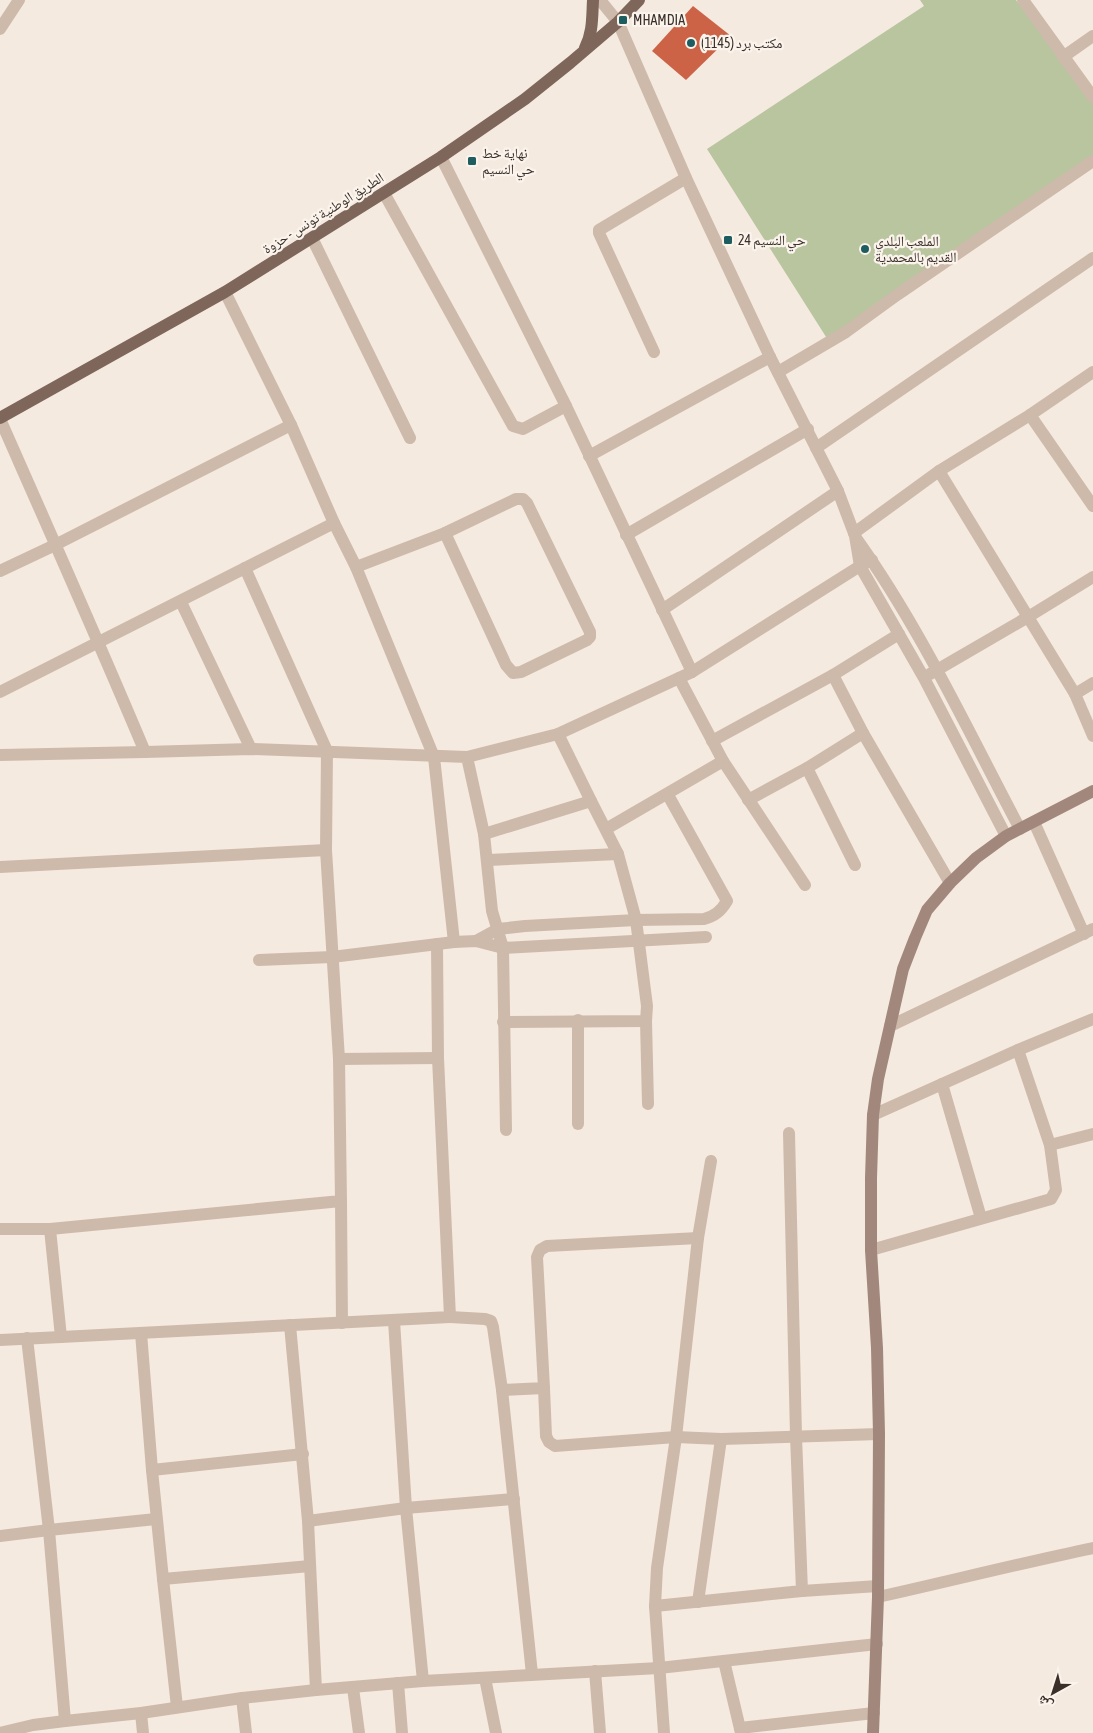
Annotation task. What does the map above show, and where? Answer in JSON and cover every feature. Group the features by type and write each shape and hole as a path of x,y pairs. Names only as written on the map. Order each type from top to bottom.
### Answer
{"main road":[{"path":"584,50 590,38 593,25 593,0"},
{"name":"الطريق الوطنية تونس - حزوة","path":"0,419 225,292 441,157 525,98 618,22 639,0"}],"street":[{"path":"0,29 19,0"},
{"path":"600,0 618,22 686,178 770,358 808,429 838,491 854,535 860,566 924,678 1006,836"},
{"path":"1023,0 1093,97"},
{"path":"1063,57 1093,36"},
{"path":"441,157 566,406 692,672"},
{"path":"778,372 846,332 1093,161"},
{"path":"654,352 599,230 686,178"},
{"path":"384,193 513,426 523,429 566,406"},
{"path":"312,238 410,438"},
{"path":"816,448 1093,258"},
{"path":"225,292 291,425 334,523 356,567 434,757 454,942"},
{"path":"589,456 770,358"},
{"path":"854,535 939,471 1030,415 1093,372"},
{"path":"1030,415 1093,506"},
{"path":"0,419 73,587 99,641 144,752"},
{"path":"0,571 291,425"},
{"path":"626,535 808,429"},
{"path":"939,471 1075,694 1093,736"},
{"path":"662,610 838,491"},
{"path":"356,567 445,534 516,499 523,499 527,503 590,632 590,637 520,672 513,672 506,665 445,534"},
{"path":"0,692 334,523"},
{"path":"854,535 872,560 936,671 1020,829"},
{"path":"0,755 251,749 467,757 558,734 692,672 872,560"},
{"path":"245,568 327,751 326,850 338,1060 342,1323"},
{"path":"924,678 1028,618 1093,577"},
{"path":"181,602 251,749"},
{"path":"712,741 833,675 898,634"},
{"path":"833,675 950,883"},
{"path":"679,678 722,761 805,885"},
{"path":"1075,694 1093,683"},
{"path":"748,800 807,768 864,732"},
{"path":"558,734 618,854 636,920 646,1006 648,1104"},
{"path":"467,757 484,834 492,911 502,948 506,1130"},
{"path":"606,829 668,795 722,761"},
{"path":"807,768 855,865"},
{"path":"873,1733 877,1644 879,1434 877,1348 871,1250 870,1178 873,1115 878,1078 903,969 927,910 950,883 976,858 1006,836 1093,791"},
{"path":"476,941 498,929 525,926 636,920 704,919 713,917 721,910 726,901 668,795"},
{"path":"484,834 591,801"},
{"path":"890,1026 1088,931 1034,822"},
{"path":"0,867 326,850"},
{"path":"488,860 618,854"},
{"path":"259,960 332,957 454,942 476,941 502,948 638,939 706,937"},
{"path":"437,944 438,1058 450,1317"},
{"path":"873,1115 1018,1050 1093,1019"},
{"path":"578,1020 578,1124"},
{"path":"503,1022 646,1021"},
{"path":"871,1250 1050,1199 1054,1196 1056,1190 1050,1145 1018,1050"},
{"path":"338,1060 438,1058"},
{"path":"942,1084 981,1218"},
{"path":"789,1133 796,1436 802,1591"},
{"path":"1050,1145 1093,1134"},
{"path":"664,1733 655,1606 660,1540 676,1437 698,1238 711,1162"},
{"path":"0,1229 50,1229 341,1201"},
{"path":"50,1229 61,1337"},
{"path":"698,1238 547,1246 540,1250 537,1257 546,1436 549,1442 555,1446 676,1437 721,1438 879,1434"},
{"path":"0,1340 450,1317 491,1321 494,1326 502,1390 532,1674"},
{"path":"394,1321 406,1508 423,1681"},
{"path":"290,1325 308,1520 316,1690"},
{"path":"141,1333 156,1519 177,1707"},
{"path":"28,1338 49,1530 65,1721"},
{"path":"502,1390 544,1388"},
{"path":"698,1602 721,1438"},
{"path":"152,1470 303,1454"},
{"path":"308,1520 406,1508 514,1499"},
{"path":"0,1536 156,1519"},
{"path":"655,1606 802,1591 878,1591 955,1580 1093,1548"},
{"path":"163,1579 310,1566"},
{"path":"0,1733 33,1725 316,1690 532,1674 659,1668 877,1644"},
{"path":"724,1661 740,1731 874,1713"},
{"path":"594,1671 600,1733"},
{"path":"485,1678 496,1733"},
{"path":"398,1683 402,1733"},
{"path":"353,1688 359,1733"},
{"path":"242,1698 246,1733"},
{"path":"141,1713 143,1733"}],"green space":[{"name":"الملعب البلدي القديم بالمحمدية","path":"920,0 1016,0 1093,99 1093,159 828,340 707,149 924,6"}],"building":[{"name":"مكتب برد (1145)","path":"693,6 731,36 686,80 652,51"}],"place":[{"name":"MHAMDIA","path":"623,20"},
{"name":"مكتب برد (1145)","path":"691,43"},
{"name":"نهاية خط حي النسيم","path":"472,161"},
{"name":"حي النسيم 24","path":"728,240"},
{"name":"الملعب البلدي القديم بالمحمدية","path":"865,249"}]}
